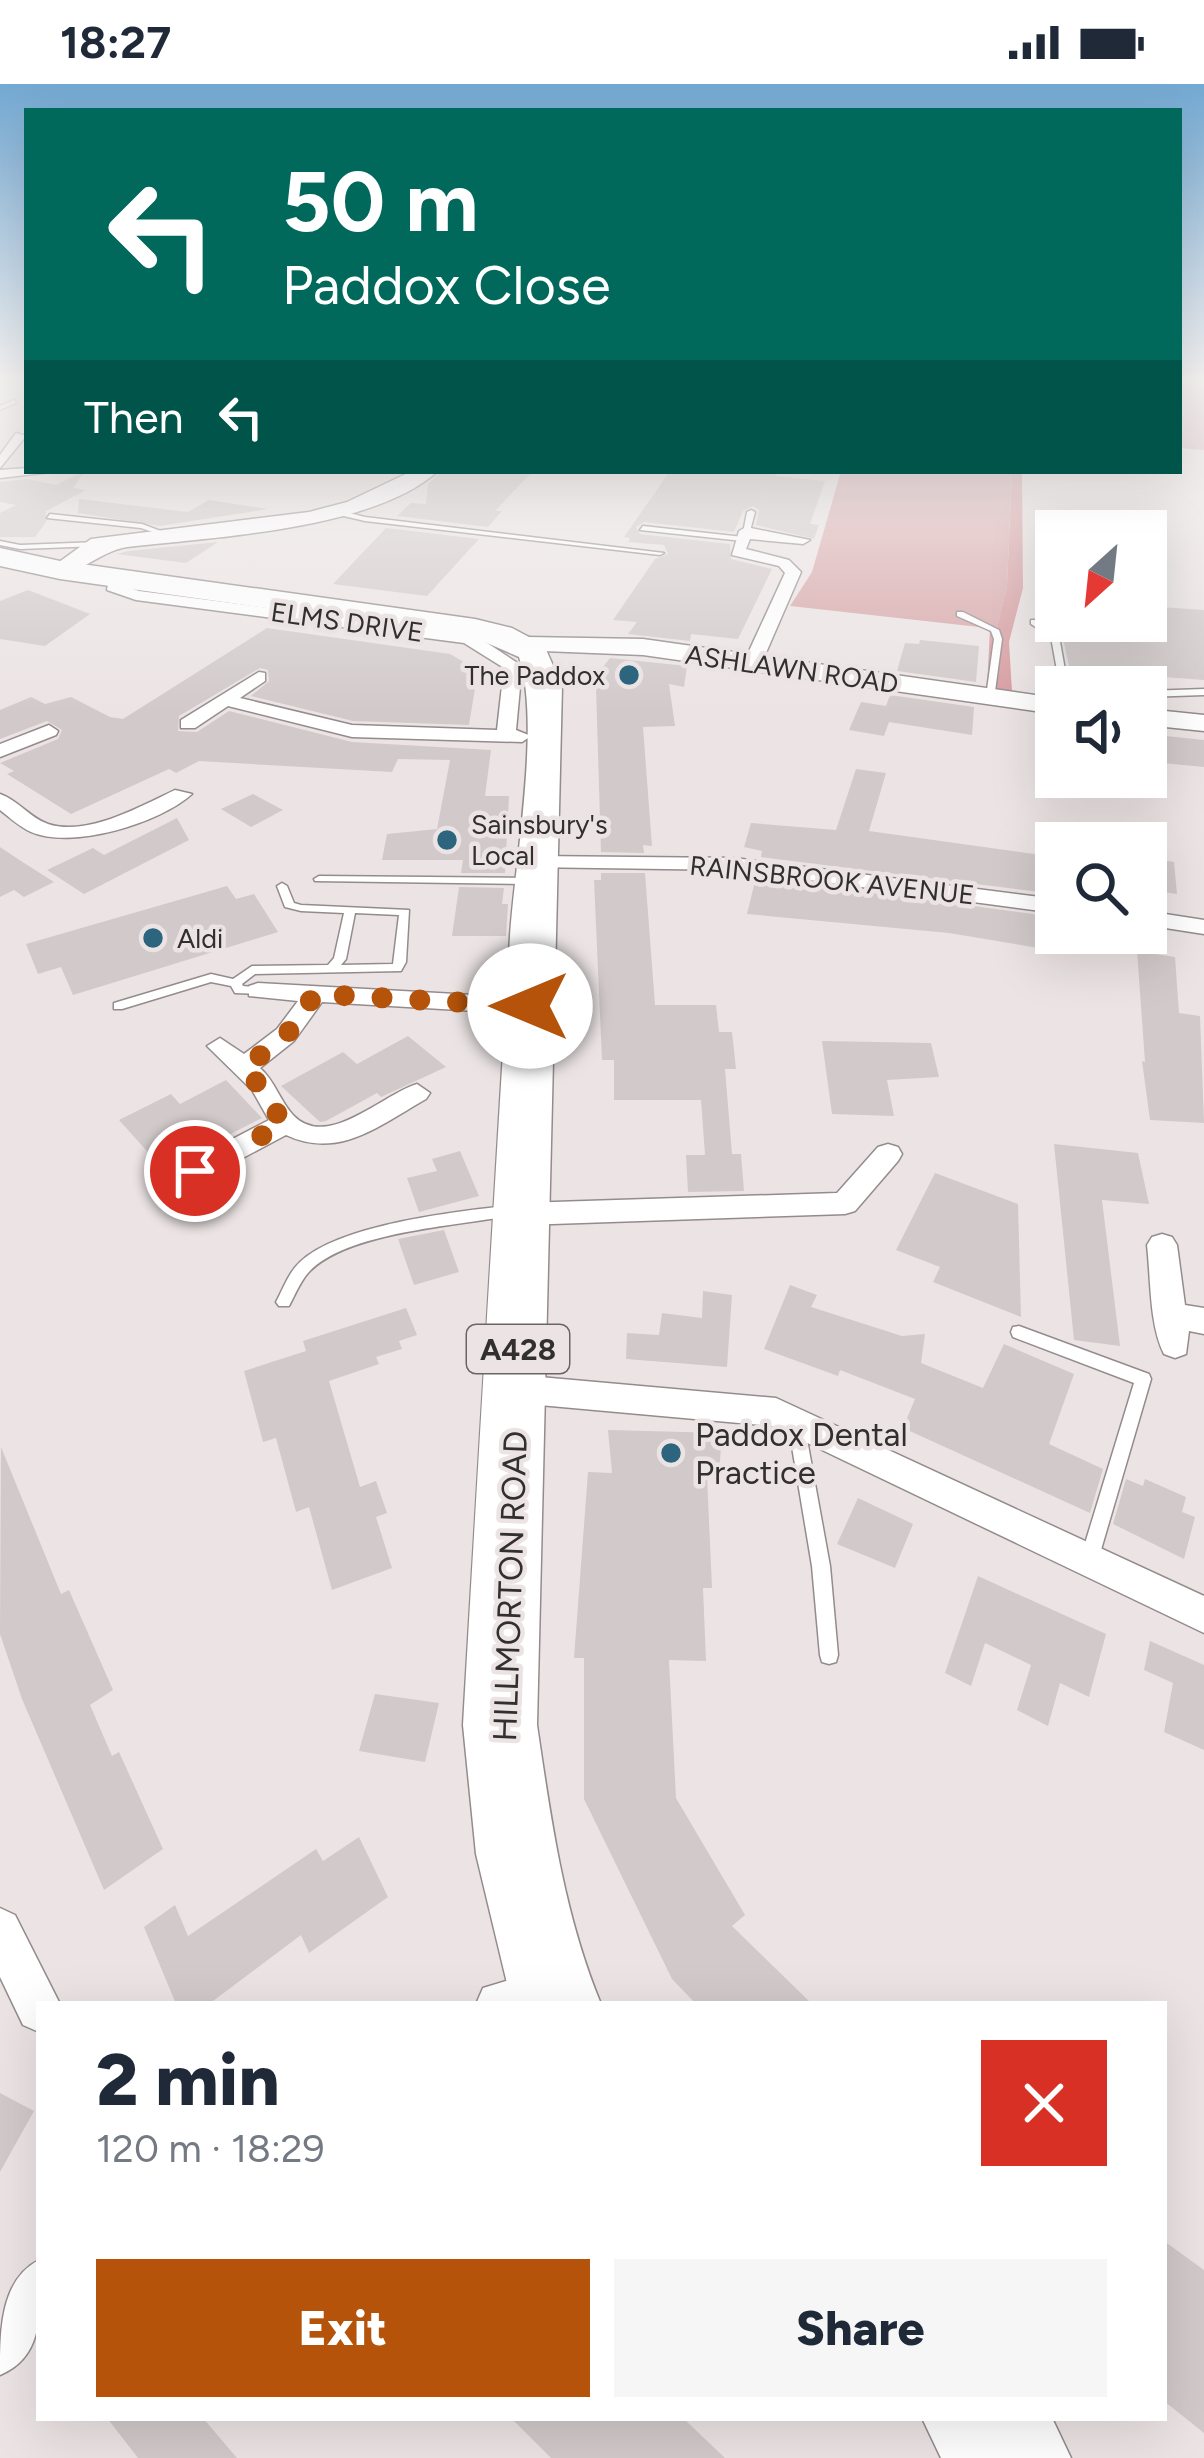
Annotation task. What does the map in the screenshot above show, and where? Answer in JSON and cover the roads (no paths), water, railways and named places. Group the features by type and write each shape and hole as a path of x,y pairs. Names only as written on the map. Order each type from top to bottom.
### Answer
{"highway":[{"name":"ASHLAWN ROAD","path":"0,557 501,637"},
{"name":"HILLMORTON ROAD","path":"501,637 539,659 545,686 525,736 535,871 500,1725 535,1999"},
{"path":"976,2421 1019,2458"}],"main road":[{"path":"61,570 99,544 268,525 334,511 389,492"},
{"name":"ASHLAWN ROAD","path":"501,637 753,662 1035,703"},
{"path":"1167,719 1204,723"}],"street":[{"path":"753,662 793,572 784,563 737,553 745,535 803,540"},
{"name":"ELMS DRIVE","path":"117,578 113,587 136,595 469,639 513,666 525,736"},
{"path":"188,724 259,677"},
{"path":"226,700 352,731 525,736"},
{"path":"0,752 50,731"},
{"path":"0,800 35,826 69,832 127,819 182,794"},
{"name":"RAINSBROOK AVENUE","path":"535,871 734,864 1035,903"},
{"path":"1167,921 1204,927"},
{"path":"247,987 530,1006"},
{"path":"245,1065 279,1045 297,1026 314,994"},
{"path":"220,1046 245,1065 284,1124 307,1133 339,1136 417,1094"},
{"path":"195,1171 284,1124"},
{"path":"523,1211 845,1203 888,1154"},
{"path":"1162,1245 1172,1330 1204,1321"},
{"path":"517,1389 746,1406 795,1420 1204,1616"},
{"path":"0,1930 36,2003"},
{"path":"0,2349 36,2291"}],"lane":[{"path":"334,511 365,519 660,553"},
{"path":"643,528 745,535 752,512"},
{"path":"50,516 153,528 170,536"},
{"path":"0,543 20,547 99,544"},
{"path":"960,614 994,630 998,639 992,697"},
{"path":"1034,622 1055,636 1060,666"},
{"path":"1167,693 1204,692"},
{"path":"319,879 535,871"},
{"path":"118,1006 212,978 247,987 252,970 397,968 405,912 290,905 282,886"},
{"path":"332,968 340,959 350,909"},
{"path":"284,1301 308,1262 350,1244 460,1216 523,1211"},
{"path":"1019,1332 1143,1379 1089,1560"},
{"path":"795,1420 821,1566 829,1655"}],"place":[{"name":"The Paddox","path":"629,675"},
{"name":"Sainsbury's Local","path":"447,840"},
{"name":"Aldi","path":"153,938"},
{"name":"Paddox Dental Practice","path":"671,1453"}]}
